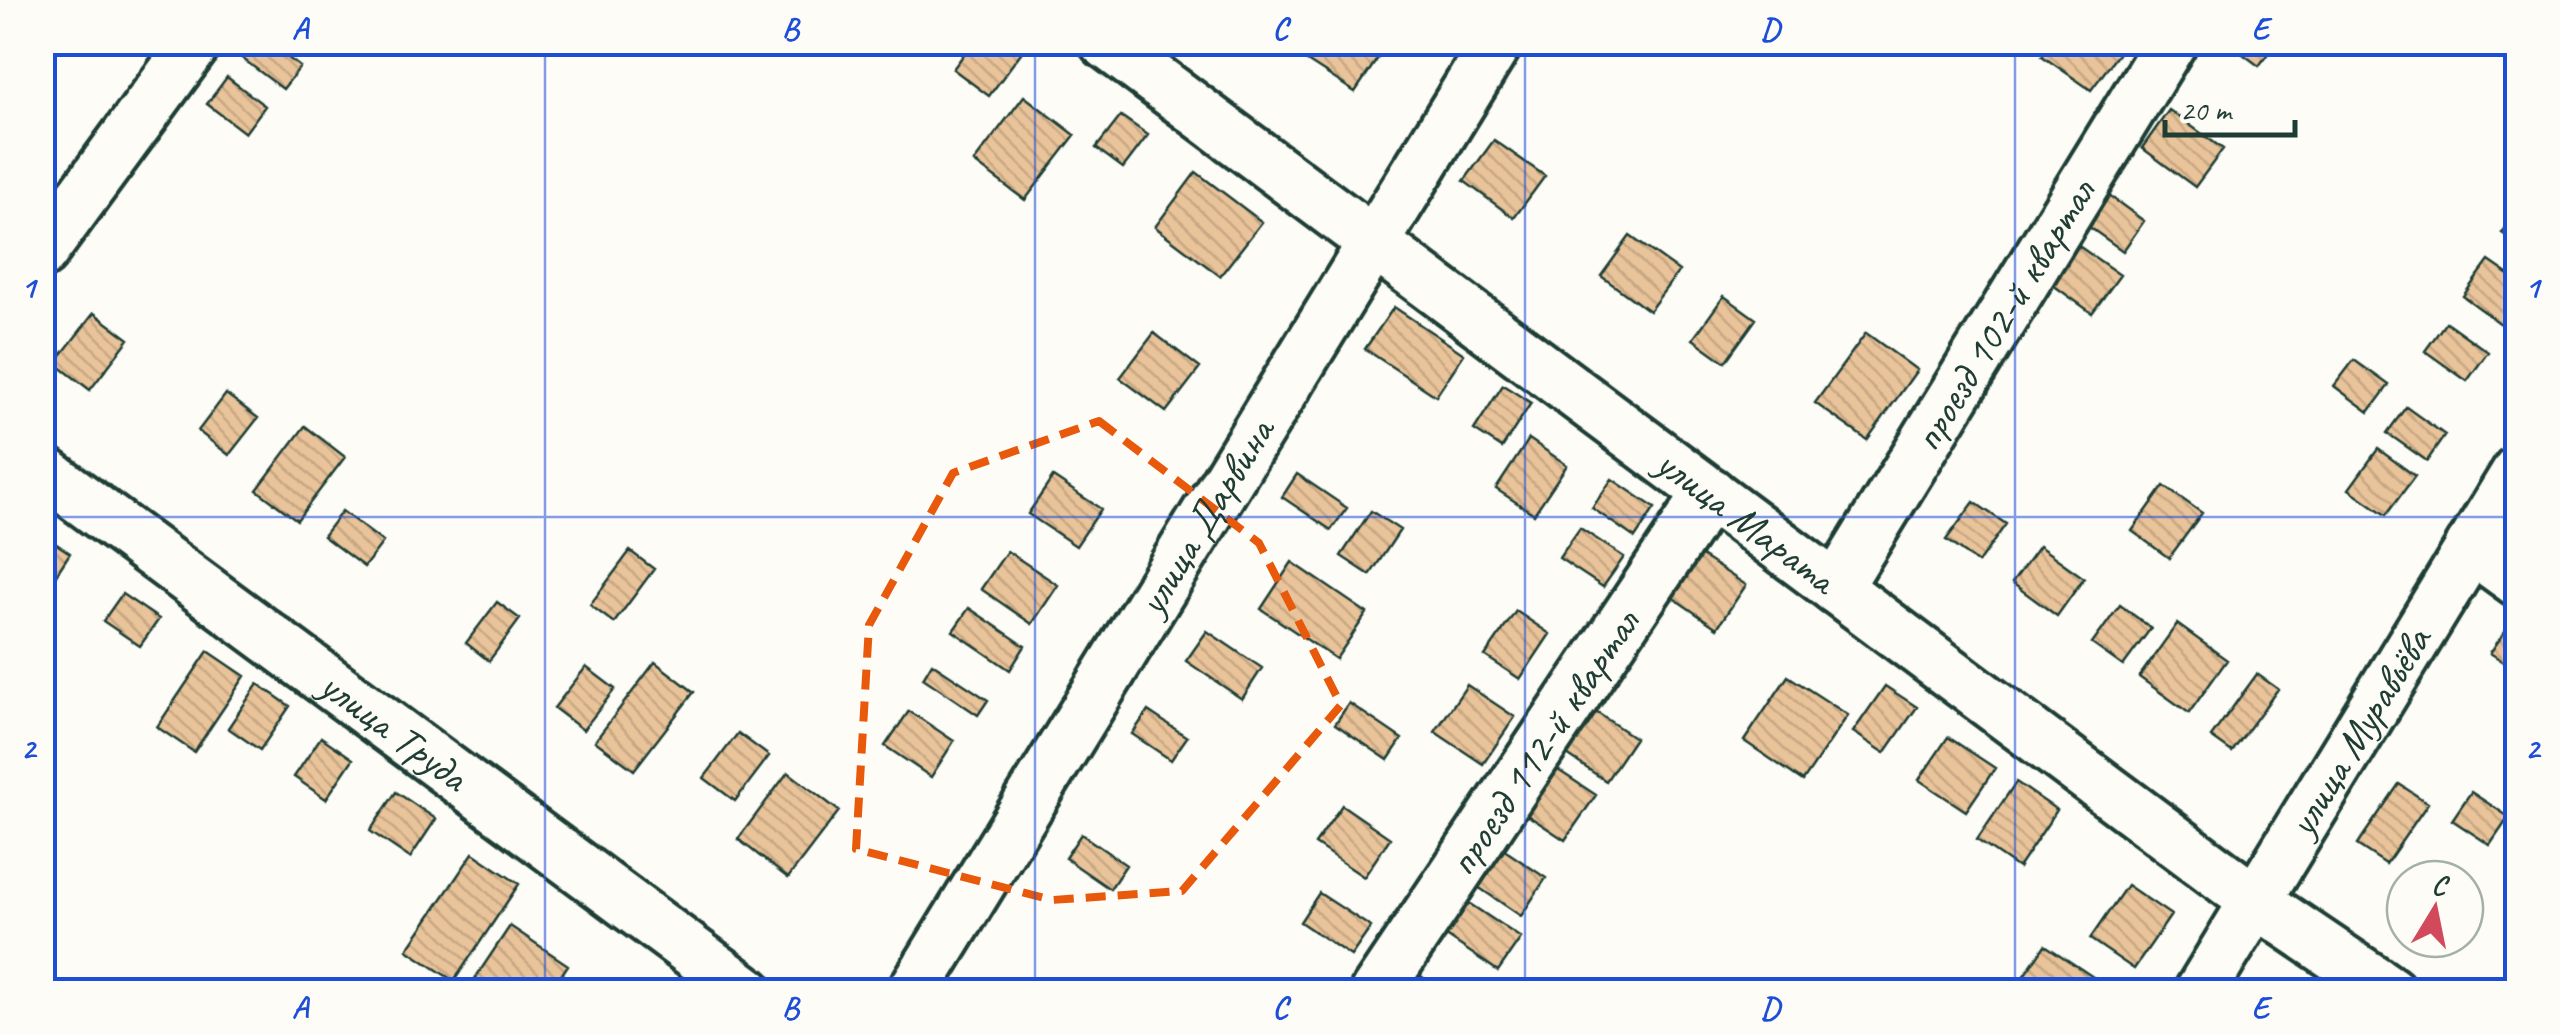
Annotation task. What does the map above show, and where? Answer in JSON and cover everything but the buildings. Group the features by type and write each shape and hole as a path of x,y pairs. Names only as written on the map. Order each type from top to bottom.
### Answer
{"street":[{"path":"42,252 196,42"},
{"name":"улица Марата","path":"1105,42 2254,900 2390,992"},
{"name":"улица Дарвина","path":"913,992 1497,42"},
{"name":"проезд 102-й квартал","path":"1836,588 2171,42"},
{"name":"улица Труда","path":"42,470 747,992"},
{"name":"улица Муравьёва","path":"2200,992 2518,471"},
{"name":"проезд 112-й квартал","path":"1376,992 1710,494"},
{"path":"2471,547 2518,582"}],"highlighted area":[{"path":"1099,421 1259,543 1341,705 1182,891 1052,900 856,849 869,625 953,473"}]}
